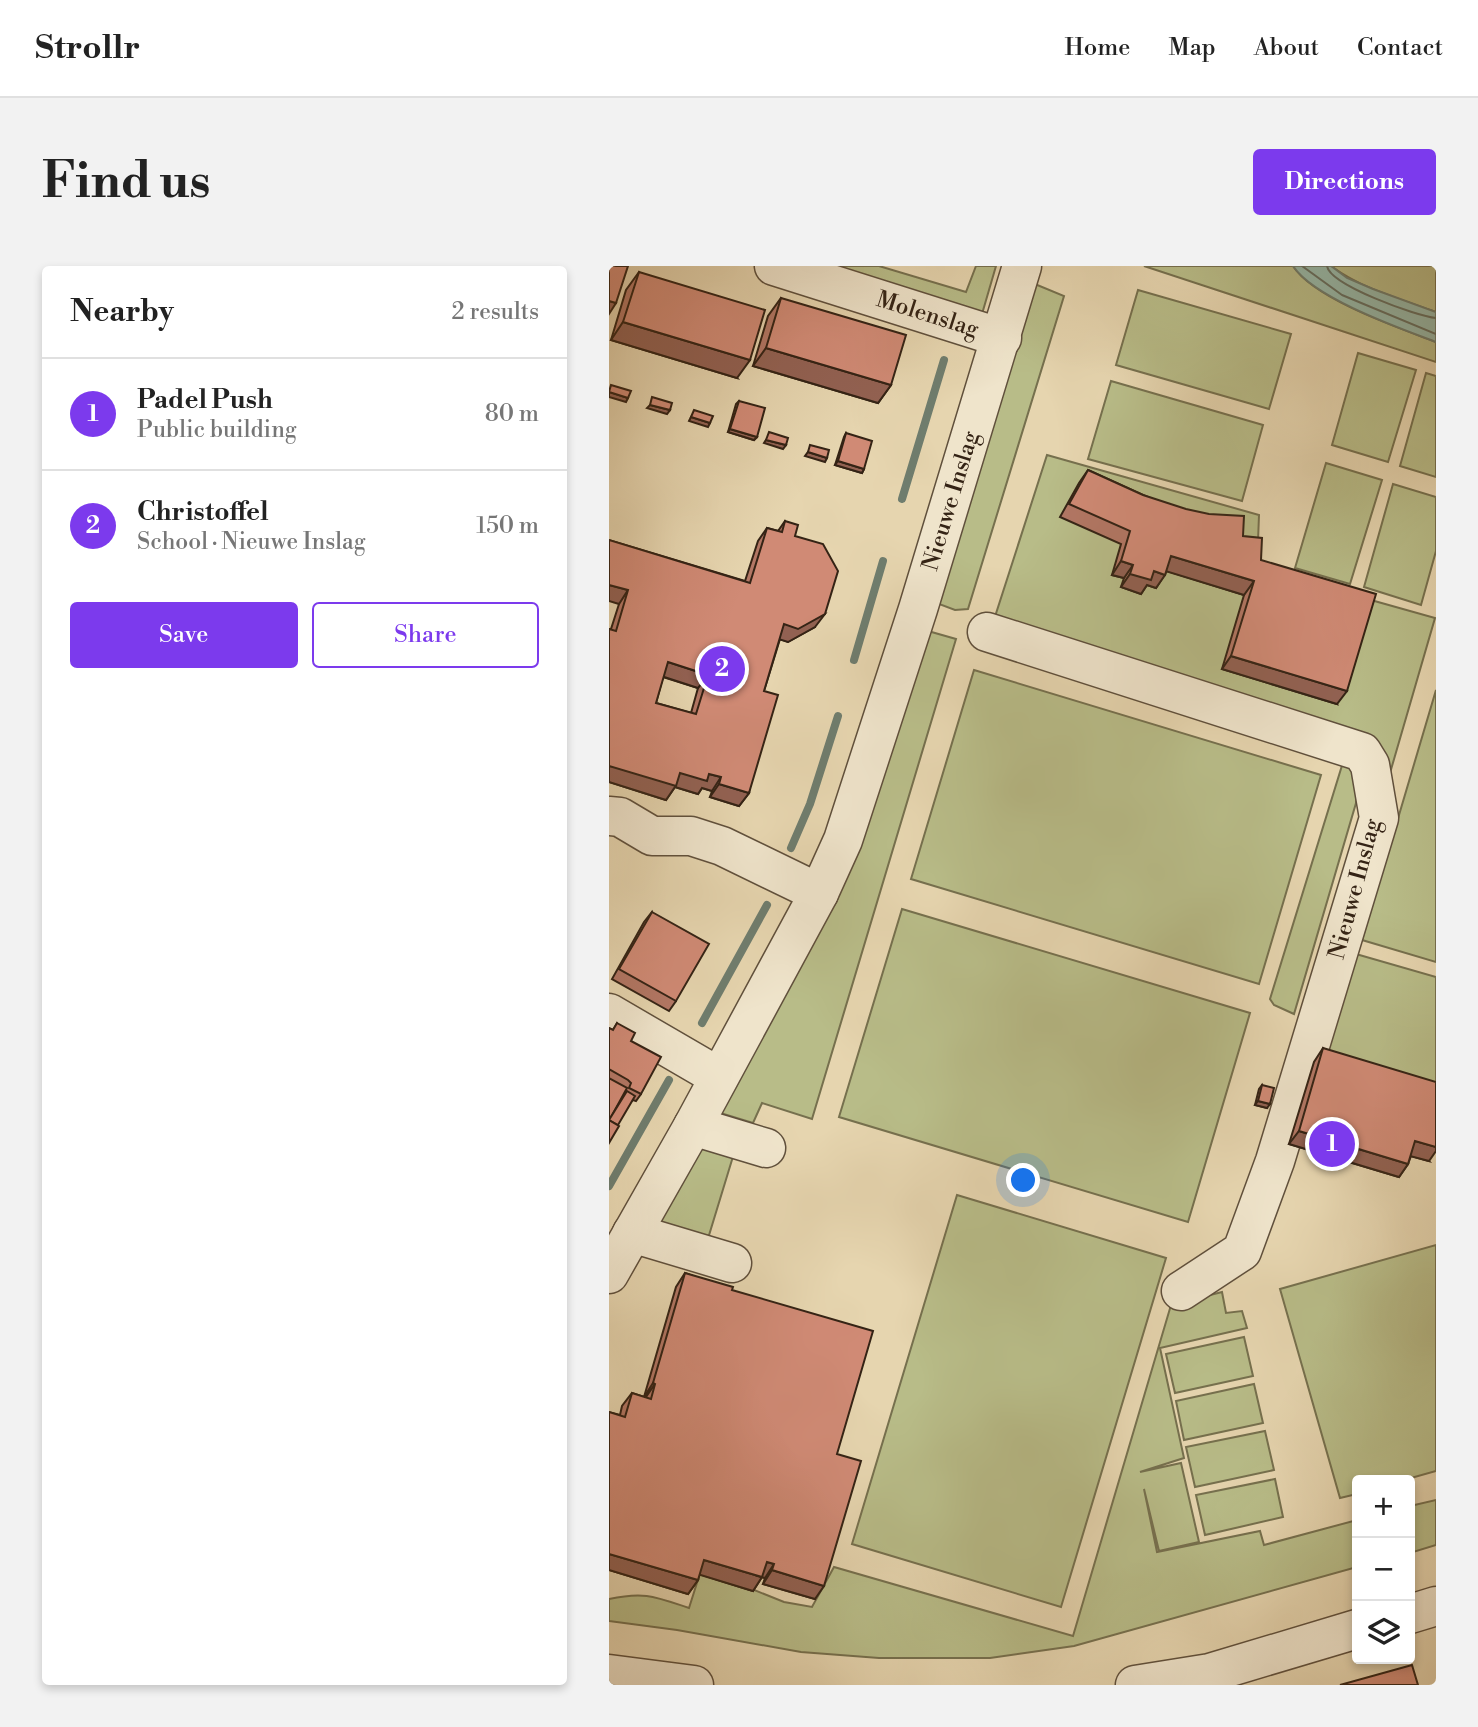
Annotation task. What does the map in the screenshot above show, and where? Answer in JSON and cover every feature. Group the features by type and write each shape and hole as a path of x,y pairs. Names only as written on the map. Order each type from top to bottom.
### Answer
{"street":[{"name":"Molenslag","path":"774,266 1002,338"},
{"name":"Nieuwe Inslag","path":"619,1247 693,1126 819,893 843,840 918,609 1022,266"},
{"name":"Nieuwe Inslag","path":"987,632 1362,752 1370,765 1379,818 1275,1161 1242,1251 1181,1291"},
{"path":"609,816 620,817 652,836 691,836 722,846 819,893"},
{"path":"609,1013 719,1077"},
{"path":"693,1126 766,1147"},
{"path":"619,1247 731,1263"},
{"path":"1415,1612 1436,1606"},
{"path":"1135,1685 1210,1674 1352,1631"},
{"path":"615,1677 694,1685"}],"green space":[{"path":"811,266 879,266 966,292 976,266 996,266 982,314"},
{"path":"1144,266 1293,266 1319,290 1338,301 1380,321 1436,342 1436,362"},
{"path":"1331,266 1436,266 1436,312 1368,287"},
{"path":"1030,282 1064,296 968,609 955,610 931,601"},
{"path":"1138,290 1291,334 1269,409 1116,365"},
{"path":"1358,353 1416,370 1388,462 1332,445"},
{"path":"1426,373 1436,376 1436,477 1400,466"},
{"path":"1111,381 1263,425 1242,501 1088,459"},
{"path":"1047,455 1259,515 1257,568 1435,618 1390,773 992,626"},
{"path":"1326,463 1382,480 1350,584 1295,568"},
{"path":"1393,484 1436,497 1436,551 1421,605 1364,587"},
{"path":"921,629 956,639 812,1119 762,1103 753,1123 717,1112"},
{"path":"974,670 1321,775 1259,984 911,879"},
{"path":"1436,690 1436,962 1362,940"},
{"path":"1344,759 1357,771 1356,803 1294,1014 1274,1005 1270,999"},
{"path":"902,909 1250,1013 1188,1222 839,1117"},
{"path":"1349,952 1436,977 1436,1083 1319,1050"},
{"path":"698,1148 735,1150 706,1245 664,1225 661,1220"},
{"path":"957,1195 1166,1258 1061,1607 852,1544"},
{"path":"1436,1245 1436,1471 1415,1477 1352,1475 1352,1495 1340,1498 1280,1289"},
{"path":"1222,1292 1226,1313 1242,1311 1247,1328 1160,1348 1184,1458 1140,1472 1181,1463 1199,1542 1159,1551 1144,1489 1157,1552 1260,1531 1264,1545 1352,1521 1352,1568 1074,1646 990,1658 879,1658 801,1652 609,1621 609,1599 632,1595 650,1596 689,1608 702,1567 742,1578 754,1590 784,1602 812,1607 834,1567 1073,1636 1171,1305"},
{"path":"1244,1337 1253,1376 1175,1393 1166,1354"},
{"path":"1254,1384 1263,1423 1184,1440 1176,1401"},
{"path":"1265,1431 1274,1470 1195,1487 1186,1447"},
{"path":"1275,1479 1283,1517 1205,1535 1196,1495"},
{"path":"1436,1500 1436,1545 1415,1551 1415,1538 1415,1505"}],"water":[{"path":"1293,266 1331,266 1347,278 1436,312 1436,342 1358,311 1319,289"}],"building":[{"path":"609,266 628,266 616,303 609,301"},
{"path":"639,272 765,310 750,360 623,322"},
{"path":"781,298 906,335 891,385 766,348"},
{"path":"611,385 631,391 628,398 609,392"},
{"path":"652,397 672,403 670,410 650,405"},
{"path":"739,401 765,408 757,437 730,429"},
{"path":"694,410 713,416 710,423 691,417"},
{"path":"769,432 788,438 786,445 766,440"},
{"path":"846,433 872,441 864,469 838,461"},
{"path":"810,445 829,450 827,458 808,452"},
{"path":"1088,470 1143,495 1186,509 1209,514 1244,516 1243,536 1262,538 1261,560 1376,594 1347,691 1231,656 1254,581 1171,556 1165,575 1154,571 1151,580 1130,574 1133,565 1121,561 1130,531 1069,504"},
{"path":"785,521 798,525 795,536 823,544 838,571 825,614 798,629 784,624 764,691 778,695 749,793 719,784 721,777 709,774 707,781 680,773 676,786 609,766 609,629 616,631 628,590 609,585 609,540 750,583 767,528 782,532","holes":["668,662 708,675 696,714 656,703"]},
{"path":"652,912 709,944 676,1001 619,969"},
{"path":"617,1023 635,1033 631,1041 661,1057 641,1094 629,1088 631,1083 628,1080 609,1069 609,1028 613,1030"},
{"path":"1323,1048 1436,1082 1436,1147 1415,1141 1408,1164 1299,1131"},
{"path":"609,1078 627,1088 610,1119 609,1118"},
{"path":"1262,1085 1274,1088 1270,1104 1258,1101"},
{"path":"627,1091 635,1096 618,1125 609,1120"},
{"path":"609,1120 619,1126 609,1143"},
{"path":"685,1273 733,1287 732,1290 873,1331 837,1454 861,1461 824,1586 772,1570 774,1564 767,1562 762,1577 704,1560 698,1580 609,1554 609,1412 625,1417 632,1393 651,1399 655,1384 653,1383"},
{"path":"1412,1665 1418,1685 1340,1685"}],"waterway":[{"path":"902,499 944,360"},
{"path":"854,660 883,561"},
{"path":"791,848 810,804 838,716"},
{"path":"702,1023 767,905"},
{"path":"609,1186 669,1080"}],"place":[{"name":"Christoffel","path":"722,669"},
{"name":"Padel Push","path":"1332,1144"}]}
